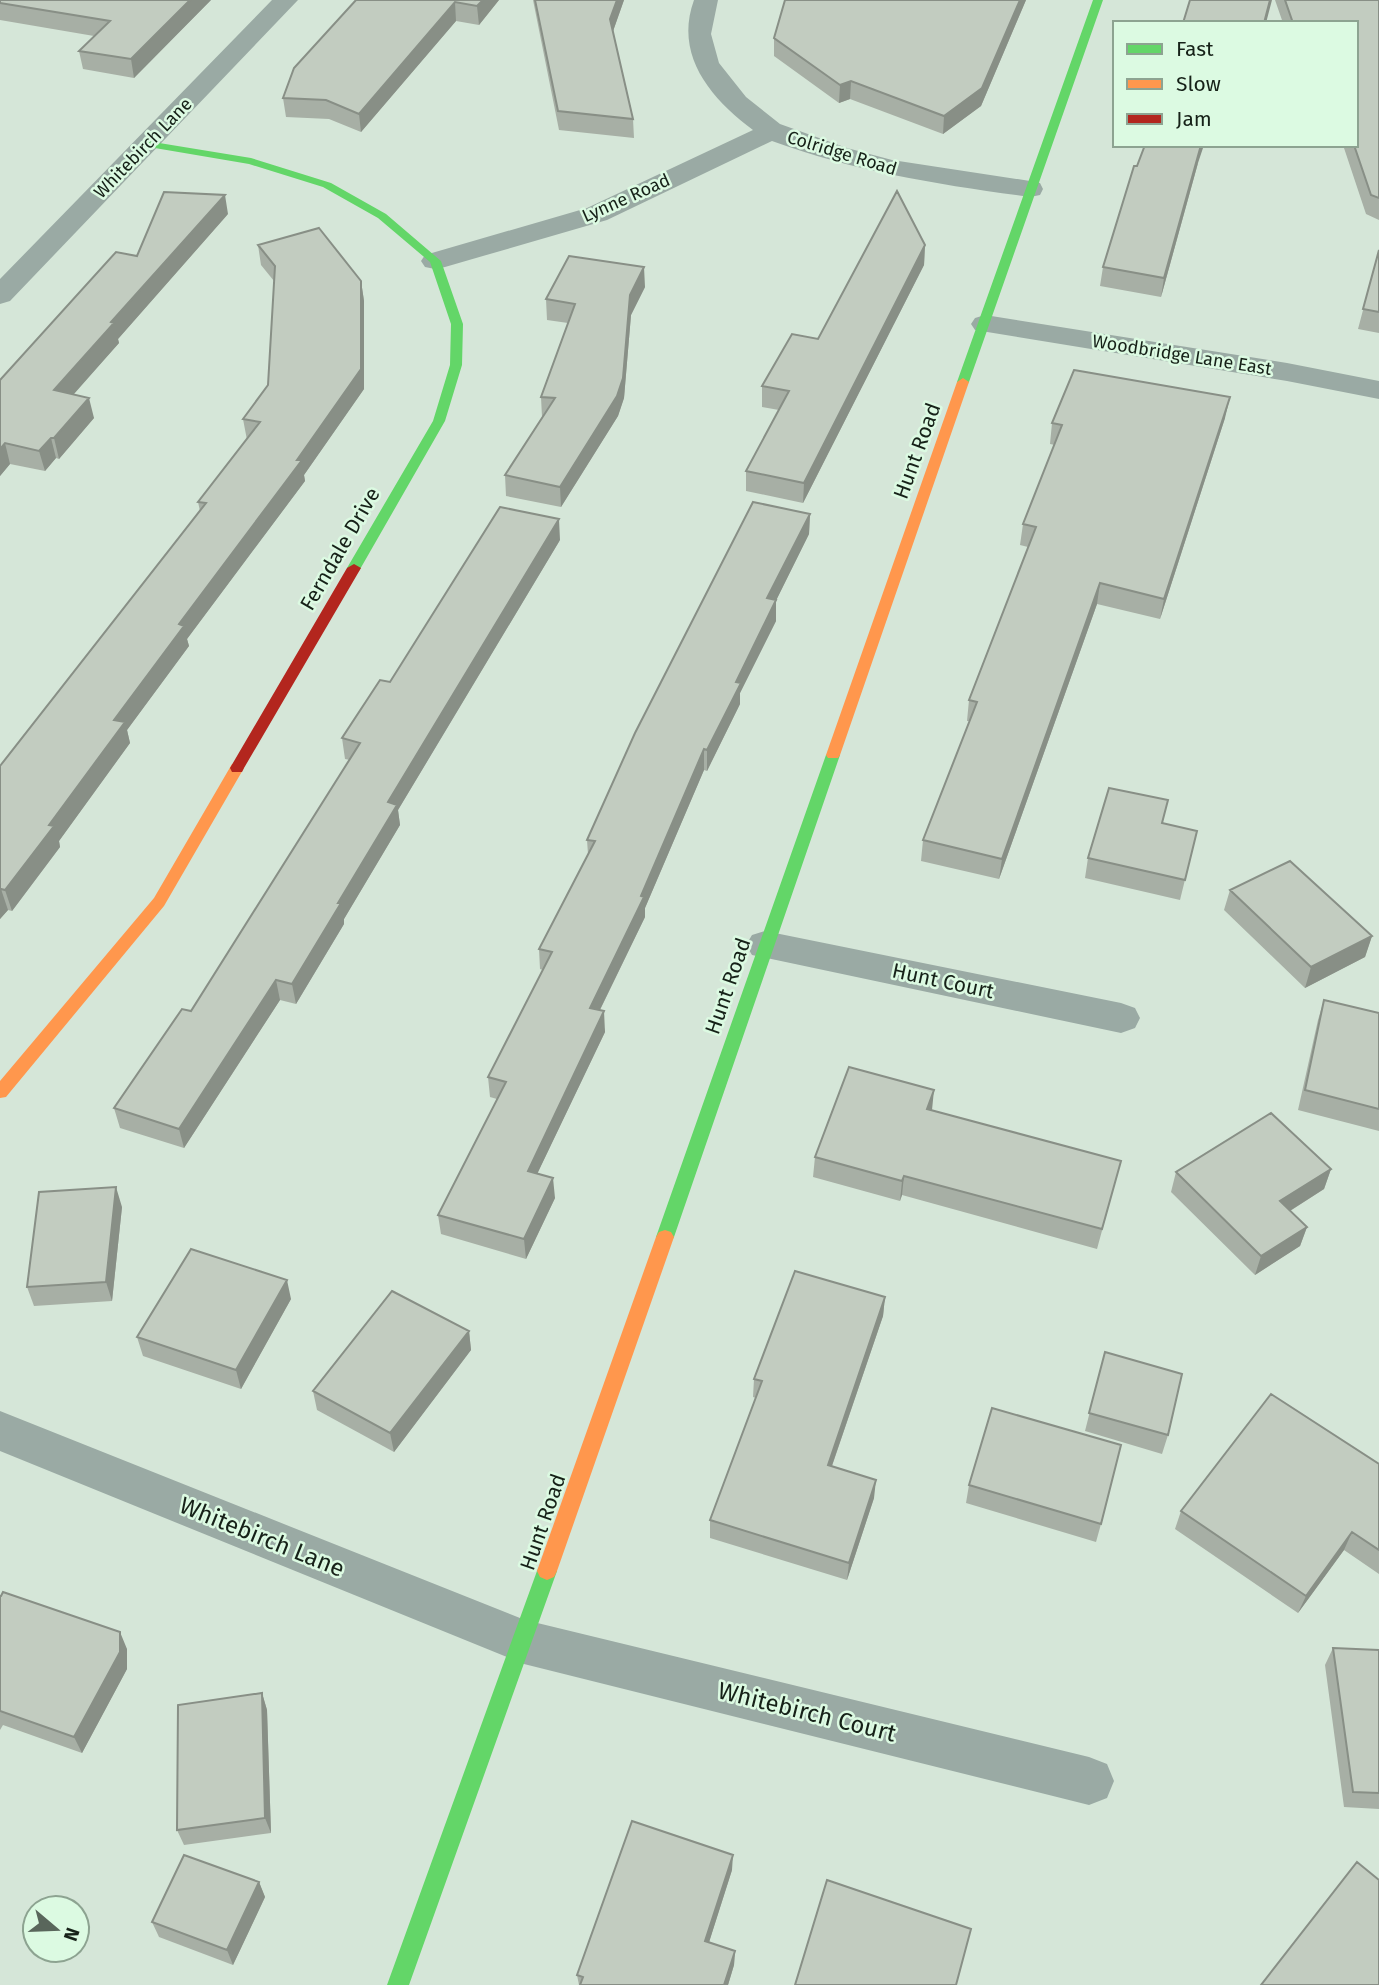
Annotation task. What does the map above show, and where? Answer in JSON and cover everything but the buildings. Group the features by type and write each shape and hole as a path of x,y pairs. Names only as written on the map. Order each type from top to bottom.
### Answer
{"street":[{"name":"Whitebirch Lane","path":"0,295 286,0"},
{"name":"Colridge Road","path":"706,0 699,15 698,44 705,65 733,98 771,131 848,158 906,173 1030,189"},
{"name":"Hunt Road","path":"398,1985 524,1642 765,945 1098,0"},
{"name":"Lynne Road","path":"435,261 597,214 771,131"},
{"path":"147,144 251,161 327,185 382,216 435,261"},
{"name":"Ferndale Drive","path":"0,1092 159,902 439,421 456,365 457,324 435,261"},
{"name":"Woodbridge Lane East","path":"985,324 1287,372 1379,390"},
{"name":"Hunt Court","path":"765,945 1121,1018"},
{"name":"Whitebirch Lane","path":"0,1431 524,1642"},
{"name":"Whitebirch Court","path":"524,1642 1089,1782"}],"traffic: fast":[{"path":"963,382 1098,0"},
{"path":"147,144 251,161 327,185 382,216 435,261 457,324 456,365 439,421 354,568"},
{"path":"665,1237 833,755"},
{"path":"398,1985 547,1571"}],"traffic: slow":[{"path":"833,755 963,382"},
{"path":"0,1092 159,902 237,768"},
{"path":"547,1571 665,1237"}],"traffic: jam":[{"path":"237,768 354,568"}]}
